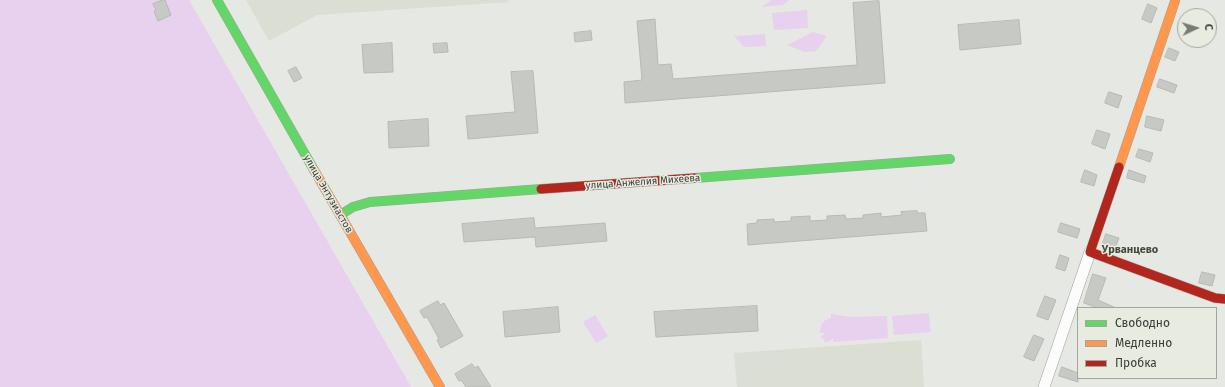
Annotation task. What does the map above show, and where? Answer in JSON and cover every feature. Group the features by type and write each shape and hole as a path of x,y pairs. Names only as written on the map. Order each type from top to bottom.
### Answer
{"street":[{"name":"улица Энтузиастов","path":"217,0 440,387"},
{"path":"1044,387 1175,1"},
{"name":"улица Анжелия Михеева","path":"340,215 357,205 370,202 950,159"},
{"path":"1090,252 1215,298 1225,299"}],"shaded area":[{"path":"0,0 189,0 411,387 0,387"},
{"path":"246,0 508,0 509,2 317,15 269,41"},
{"path":"771,0 789,0 783,5 762,7"},
{"path":"807,10 808,28 774,30 772,13"},
{"path":"813,32 827,36 816,51 804,52 787,45"},
{"path":"765,34 766,46 744,47 734,36"},
{"path":"929,313 931,332 894,335 892,316"},
{"path":"831,314 850,317 887,316 888,338 833,342 833,338 830,341 825,342 825,339 822,339 821,337 825,333 820,333 822,323 831,318"},
{"path":"595,315 608,336 596,343 583,322"},
{"path":"921,340 924,387 737,387 734,353"}],"building":[{"path":"165,0 171,15 158,21 153,4"},
{"path":"879,1 885,83 625,103 624,82 642,80 637,21 655,19 658,65 671,64 673,79 857,65 853,3"},
{"path":"1148,4 1157,8 1151,23 1142,19"},
{"path":"1019,20 1021,44 960,50 958,25"},
{"path":"591,31 592,40 575,42 574,33"},
{"path":"392,43 393,72 364,73 362,45"},
{"path":"447,43 448,52 434,53 433,44"},
{"path":"1169,48 1179,52 1175,61 1165,57"},
{"path":"296,67 302,78 294,82 288,71"},
{"path":"533,71 538,133 468,139 466,116 515,112 511,72"},
{"path":"1160,79 1177,85 1174,93 1157,87"},
{"path":"1109,92 1122,96 1118,108 1105,103"},
{"path":"1147,116 1164,120 1161,131 1145,127"},
{"path":"428,119 429,146 389,148 388,122"},
{"path":"1097,130 1110,134 1105,149 1092,144"},
{"path":"1139,149 1153,153 1150,162 1136,157"},
{"path":"1085,170 1097,175 1094,186 1081,182"},
{"path":"1129,170 1146,176 1144,183 1127,178"},
{"path":"917,211 917,213 925,213 927,231 748,245 747,224 757,223 757,220 774,219 774,222 791,221 791,217 810,216 810,221 827,220 827,216 845,215 846,219 863,218 863,215 881,213 881,217 902,215 901,212"},
{"path":"534,218 535,228 605,223 607,241 536,247 535,237 464,242 462,224"},
{"path":"1061,223 1080,229 1077,238 1058,232"},
{"path":"1106,234 1119,238 1115,248 1103,243"},
{"path":"1060,255 1069,258 1065,271 1056,268"},
{"path":"1202,272 1215,275 1212,286 1199,283"},
{"path":"1093,274 1106,278 1098,300 1114,307 1095,307 1084,303"},
{"path":"1045,296 1056,300 1048,320 1037,316"},
{"path":"438,301 440,305 444,303 463,336 441,348 437,340 439,339 427,317 424,318 420,311"},
{"path":"757,306 758,331 656,337 654,312"},
{"path":"558,307 560,332 505,337 503,312"},
{"path":"1034,335 1044,339 1034,361 1024,357"},
{"path":"472,364 475,368 478,366 491,387 466,387 461,380 459,381 455,374"},
{"path":"1062,367 1077,373 1078,382 1059,376"}],"traffic: fast":[{"path":"217,0 314,170"},
{"path":"695,178 950,159"},
{"path":"340,215 353,207 370,202 541,189"}],"traffic: slow":[{"path":"1119,167 1175,1"},
{"path":"314,170 440,387"}],"traffic: jam":[{"path":"1119,167 1090,252 1215,298 1225,299"},
{"path":"541,189 695,178"}],"district":[{"name":"Урванцево","path":"1130,250"}]}
